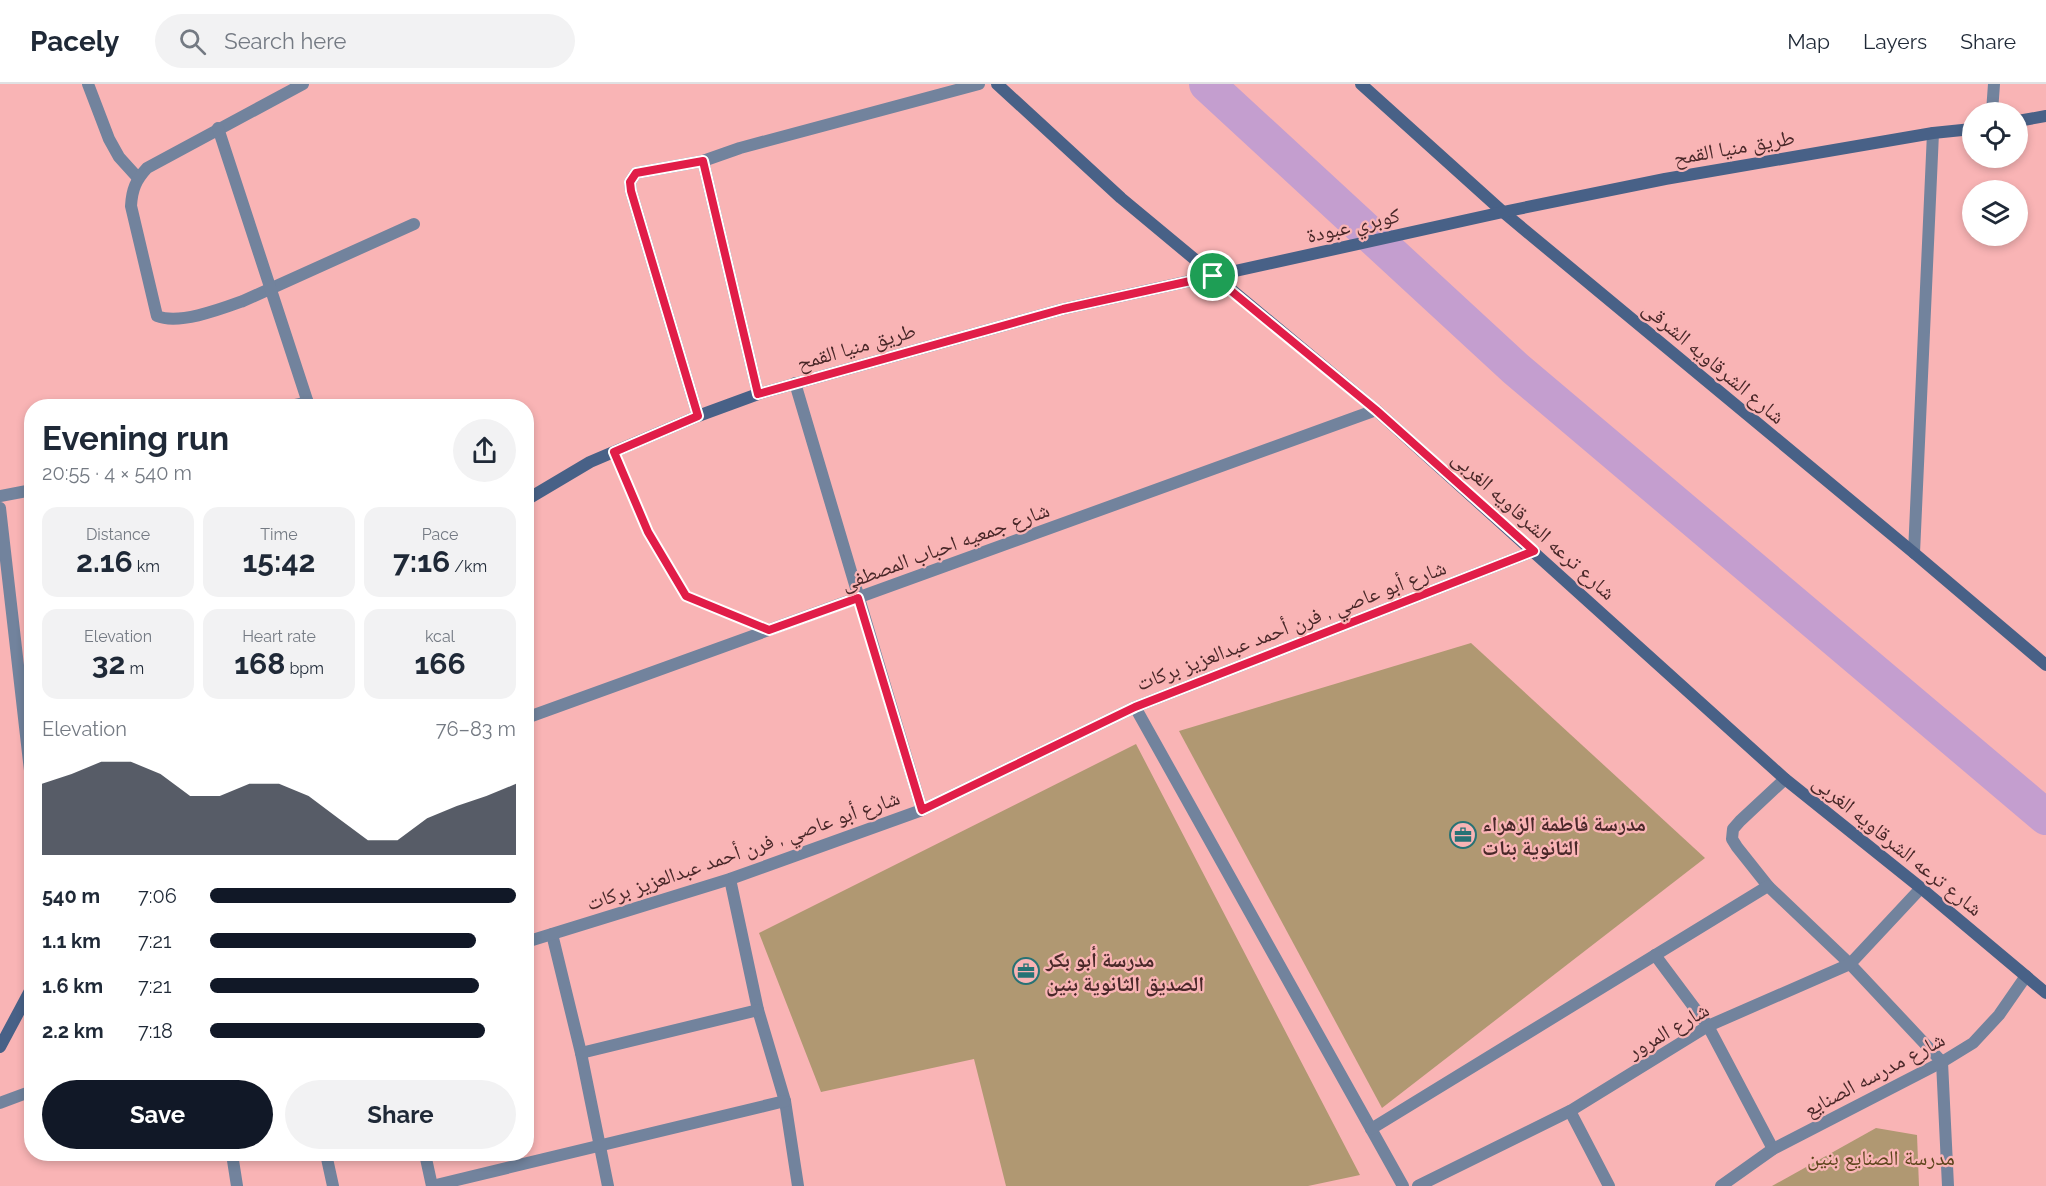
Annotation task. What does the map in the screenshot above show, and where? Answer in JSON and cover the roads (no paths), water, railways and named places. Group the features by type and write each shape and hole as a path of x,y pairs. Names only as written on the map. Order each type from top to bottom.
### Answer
{"street":[{"path":"88,84 109,139 119,157 138,178"},
{"path":"303,84 147,168 138,178 132,192 131,206 157,316 164,319 186,317 215,311 243,301 414,224"},
{"path":"698,416 631,191 630,182 636,173 703,161 740,148 980,84"},
{"name":"شارع ترعه الشرقاويه الغربى","path":"997,84 1121,198 1376,410 1785,779 1921,888 2046,993"},
{"name":"شارع الشرقاويه الشرقى","path":"1361,84 1503,212 2046,665"},
{"path":"1993,102 1994,84"},
{"path":"2028,119 2046,116"},
{"path":"218,128 306,399"},
{"name":"طريق منيا القمح","path":"1503,212 1665,179 1962,130"},
{"path":"1914,553 1933,133"},
{"path":"703,161 758,394"},
{"name":"كوبري عبودة","path":"1213,276 1503,212"},
{"name":"طريق منيا القمح","path":"534,495 590,462 698,416 758,394 1063,309 1213,276"},
{"path":"795,383 922,810"},
{"name":"شارع جمعيه احباب المصطفى","path":"534,715 1376,410"},
{"path":"0,496 24,492"},
{"path":"0,508 24,721"},
{"name":"شارع أبو عاصي , فرن أحمد عبدالعزيز بركات","path":"534,940 730,879 922,810 1135,707 1534,551"},
{"path":"1135,707 1403,1186"},
{"path":"1785,779 1740,821 1733,829 1732,838 1737,848 1768,886 1850,964 1942,1062 1947,1186"},
{"path":"730,879 758,1010 785,1101 798,1186"},
{"path":"1371,1129 1768,886"},
{"name":"شارع المرور","path":"1418,1186 1570,1111 1708,1026 1850,964 1921,888"},
{"path":"552,934 581,1053 608,1186"},
{"path":"1656,955 1708,1026 1773,1149"},
{"name":"شارع مدرسه الصنايع","path":"1721,1186 1773,1149 1942,1062 1973,1043 1999,1015 2026,976"},
{"path":"0,1047 24,1002"},
{"path":"581,1053 758,1010"},
{"path":"0,1103 24,1094"},
{"path":"534,1156 600,1146 785,1101"},
{"path":"1570,1111 1609,1186"},
{"path":"233,1161 237,1186"},
{"path":"328,1161 333,1186"},
{"path":"427,1161 432,1186 509,1161"}],"waterway":[{"path":"1207,84 1516,369 2046,817"}],"place":[{"name":"مدرسة فاطمة الزهراء الثانوية بنات","path":"1463,835"},
{"name":"مدرسة أبو بكر الصديق الثانوية بنين","path":"1026,971"}],"park label":[{"name":"مدرسة الصنايع بنين","path":"1881,1157"}]}
